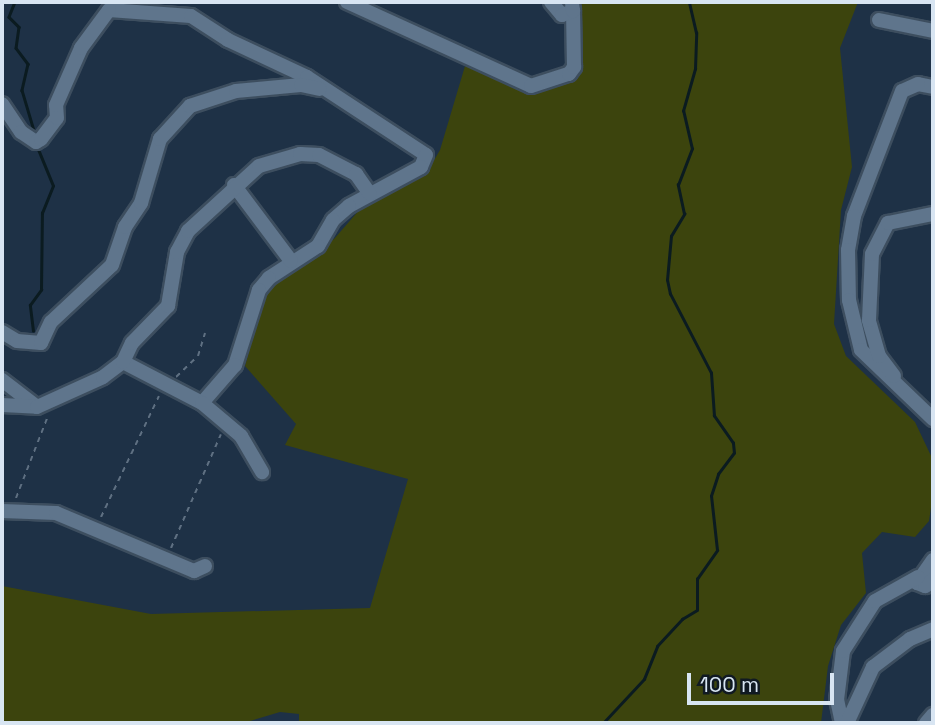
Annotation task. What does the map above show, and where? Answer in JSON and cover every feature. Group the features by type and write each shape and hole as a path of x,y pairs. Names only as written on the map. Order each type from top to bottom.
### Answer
{"street":[{"path":"347,2 531,86 569,74 574,67 572,7"},
{"path":"551,2 562,15 572,7"},
{"path":"2,104 21,132 36,142 41,139 57,118 56,105 81,48 108,6 191,16 196,23 328,91 426,155 421,167 370,194 333,220 318,246 291,261 259,289 235,365 202,403"},
{"path":"879,20 933,31"},
{"path":"906,390 890,381 861,350 849,300 848,250 854,216 902,91 918,84 933,88"},
{"path":"2,332 17,341 41,344 51,322 112,265 125,227 141,203 160,139 190,106 236,91 301,85 328,91"},
{"path":"2,405 37,407 103,377 123,362 132,343 168,306 180,242 234,186 275,158 319,155 356,174 370,194"},
{"path":"234,186 291,261"},
{"path":"933,214 888,223 872,254 868,303 879,356 933,419"},
{"path":"123,362 202,403 241,436 262,472"},
{"path":"2,380 37,407"},
{"path":"6,511 56,513 194,571 205,566"},
{"path":"845,723 837,700 843,651 875,601 926,579 933,560"},
{"path":"845,723 873,667 910,639 933,629"},
{"path":"926,723 933,715"}],"path":[{"path":"95,530 165,383 184,372 198,356 205,333"},
{"path":"6,511 55,398"},
{"path":"166,560 226,424"}],"green space":[{"path":"576,2 858,2 840,48 852,167 841,210 834,324 846,356 915,422 933,460 933,494 929,521 915,537 882,532 862,553 866,593 841,625 828,666 821,723 299,723 299,714 280,712 243,723 2,723 2,586 151,614 370,608 408,479 285,445 296,424 245,366 265,292 334,239 368,200 430,167 440,150 465,66 530,88 575,66"}],"waterway":[{"path":"15,2 9,17 19,27 16,48 28,64 22,90 35,134"},
{"path":"603,723 644,679 657,646 682,619 697,610 697,579 717,550 711,496 718,474 734,453 733,443 714,416 711,373 670,294 667,280 671,236 684,214 678,185 692,149 683,111 695,69 696,33 689,2"},
{"path":"33,331 30,305 41,290 42,213 53,186 37,147"}]}
